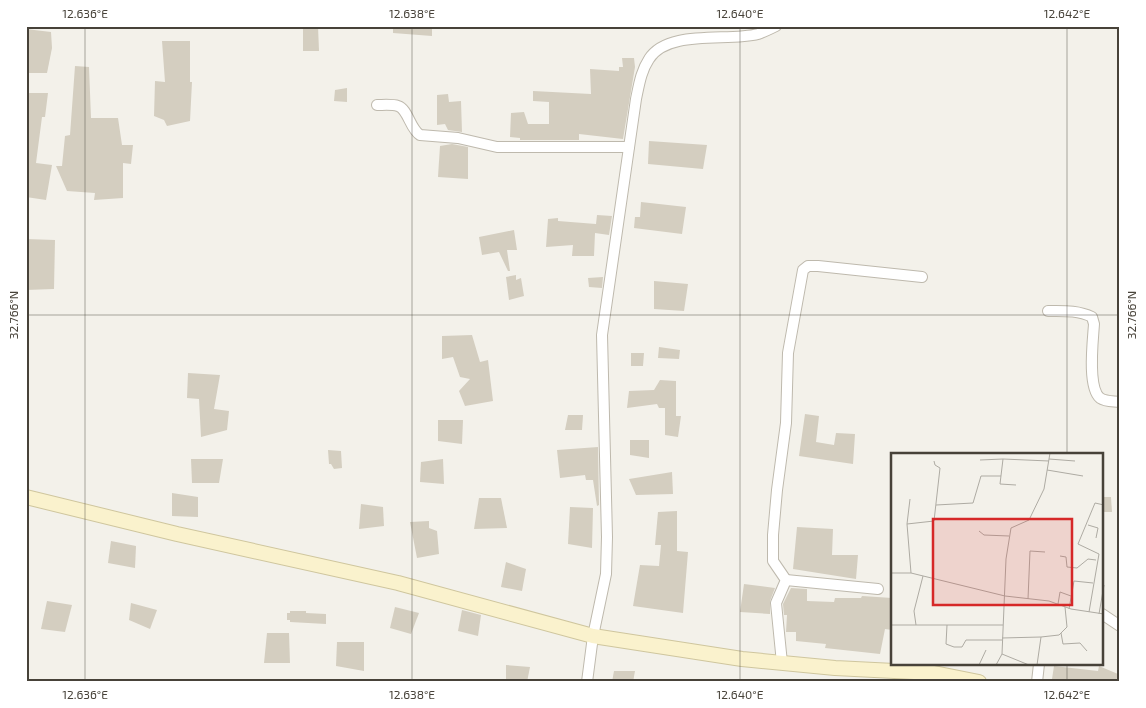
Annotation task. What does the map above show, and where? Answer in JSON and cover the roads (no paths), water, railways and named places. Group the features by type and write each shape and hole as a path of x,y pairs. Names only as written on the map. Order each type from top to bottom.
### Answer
{"street":[{"path":"587,682 593,636 606,574 608,537 602,335 629,147 642,74 650,58 660,48 673,42 758,34 776,26"},
{"path":"377,106 398,106 402,108 415,132 420,136 458,138 496,146 629,147"},
{"path":"786,580 773,560 773,535 786,424 788,353 803,270 808,266 818,266 922,277"},
{"path":"1048,311 1073,311 1085,313 1092,317 1094,324 1092,380 1095,392 1104,400 1120,402"},
{"path":"26,497 177,534 398,583 593,636 742,659 828,668 934,673 980,682"},
{"path":"782,663 776,603 786,580"},
{"path":"786,580 878,589"},
{"path":"1104,615 1120,626"},
{"path":"1038,682 1040,666"}]}
